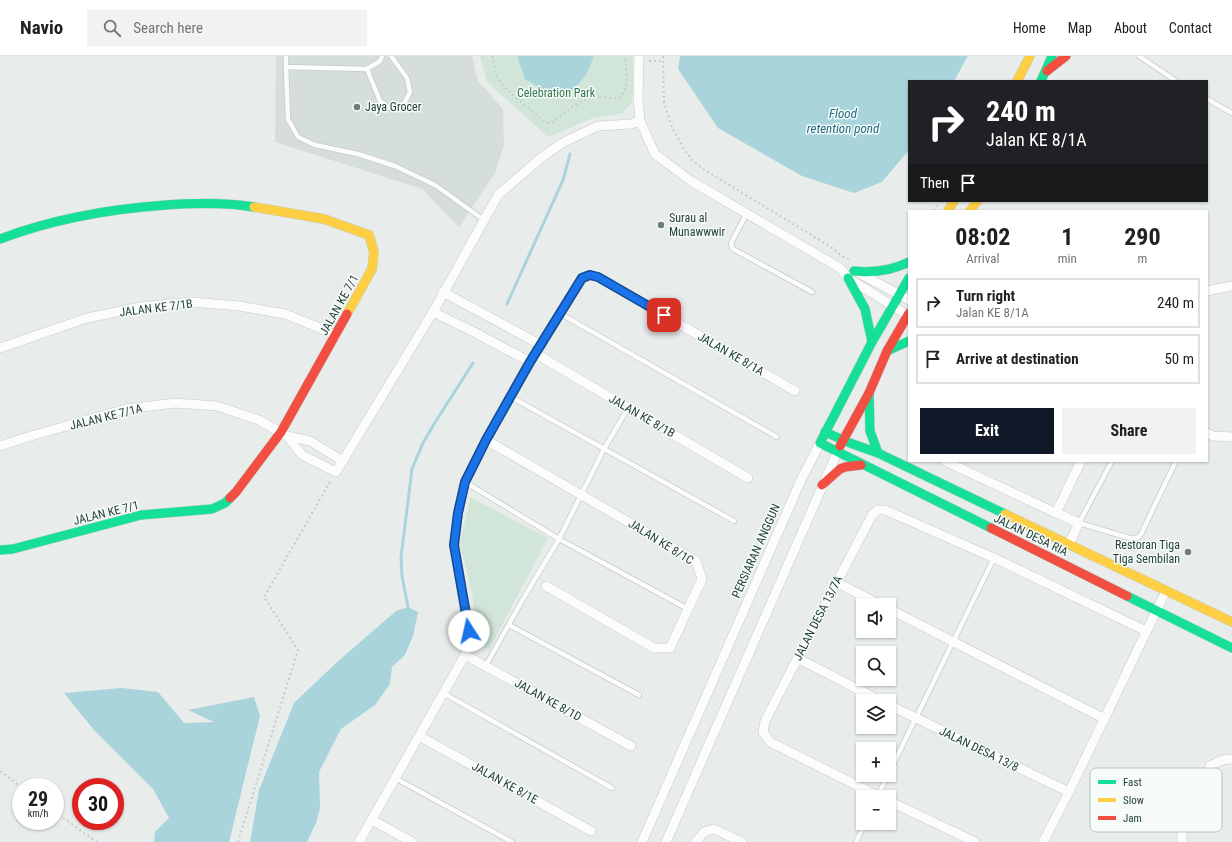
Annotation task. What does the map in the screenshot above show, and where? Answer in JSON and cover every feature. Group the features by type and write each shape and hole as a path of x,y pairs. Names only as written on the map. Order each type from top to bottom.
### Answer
{"main road":[{"path":"1018,80 1030,56"},
{"path":"1043,77 1052,56"},
{"path":"1043,77 1066,56"},
{"name":"JALAN KE 7/1","path":"0,239 27,230 82,216 128,208 186,204 234,204 324,219 369,235 374,248 375,258 372,269 284,434 236,492 225,503 212,509 141,515 13,549 0,550"},
{"path":"872,342 865,309 851,274 884,272 908,262"},
{"name":"PERSIARAN ANGGUN","path":"820,443 872,342 908,280"},
{"path":"837,453 843,439 869,394 887,351 908,317"},
{"path":"887,351 908,341"},
{"path":"869,394 870,430 878,453"},
{"name":"JALAN DESA RIA","path":"825,432 878,453 1232,622"},
{"name":"JALAN DESA RIA","path":"820,443 861,465 1232,648"},
{"path":"822,484 840,469 861,465"}],"street":[{"path":"639,59 638,98 640,121 655,154 691,182 746,215 851,274 900,294 908,299"},
{"path":"284,434 302,455 336,472 433,312 498,195 542,157 564,142 598,126 631,124 640,121"},
{"path":"851,274 893,306 908,314"},
{"name":"JALAN KE 8/1A","path":"561,314 582,278 590,275 598,277 795,391"},
{"path":"1208,291 1232,286"},
{"path":"443,292 541,345"},
{"name":"JALAN KE 7/1B","path":"0,348 87,318 140,307 191,302 239,306 285,314 336,336"},
{"path":"433,312 530,362"},
{"path":"359,842 465,654 469,631 454,545 458,513 465,482 486,440 530,362 561,314"},
{"name":"JALAN KE 8/1B","path":"536,354 748,478"},
{"name":"JALAN KE 7/1A","path":"0,446 126,409 175,403 217,406 259,420 284,434"},
{"path":"284,434 310,441 343,461"},
{"path":"1208,434 1213,436 1232,437"},
{"name":"JALAN KE 8/1C","path":"486,440 696,561 702,579 670,648 654,648 546,586"},
{"name":"PERSIARAN ANGGUN","path":"642,842 801,480 820,443"},
{"path":"666,842 822,484 837,453"},
{"path":"948,462 1056,513 1079,522 1069,544"},
{"path":"1056,513 1081,462"},
{"name":"JALAN DESA 13/7A","path":"864,790 770,742 763,732 765,721 872,515 878,510 885,510 994,558"},
{"path":"994,558 1146,631"},
{"path":"836,582 867,598"},
{"path":"1043,842 1069,792 1166,591"},
{"path":"896,613 1105,718"},
{"name":"JALAN KE 8/1D","path":"465,654 631,746"},
{"path":"797,658 867,694"},
{"name":"JALAN DESA 13/8","path":"896,709 1069,792"},
{"name":"JALAN KE 8/1E","path":"419,736 591,831"},
{"path":"1209,768 1210,766 1227,759"},
{"path":"896,804 975,842"},
{"path":"372,820 412,842"},
{"path":"696,842 704,832 714,829 742,842"}],"lane":[{"path":"286,56 288,119 298,137 315,145 358,154 395,166 435,185 484,220"},
{"path":"286,67 367,70 380,61 382,56"},
{"path":"367,70 380,101 390,108 404,104 410,92 407,78 391,56"},
{"path":"1139,56 1175,80"},
{"path":"1208,100 1232,113"},
{"path":"746,215 732,241 731,245 733,249 812,292"},
{"path":"561,314 777,437"},
{"path":"510,397 734,522"},
{"path":"486,667 523,599 559,539 604,449 628,408"},
{"path":"1111,462 1079,522 1133,539 1139,537 1176,462"},
{"path":"465,482 559,539 688,609"},
{"path":"896,758 994,558"},
{"path":"509,625 639,695"},
{"path":"443,693 612,788"},
{"path":"396,778 512,842"},
{"path":"856,842 862,830"}],"path":[{"path":"492,56 496,74 503,86 546,123 552,123 578,103 592,98 620,98 626,92 626,56"},
{"path":"663,56 664,103 676,136 693,161 831,247 842,256 852,260"},
{"path":"639,59 663,61"},
{"path":"238,842 298,650 264,597 336,472"},
{"path":"0,772 12,781"},
{"path":"64,818 97,842"}],"shaded area":[{"path":"276,56 472,56 478,81 503,109 504,145 495,173 459,227 422,189 275,142"}],"green space":[{"name":"Celebration Park","path":"480,56 633,56 633,93 631,104 621,114 593,118 548,137 487,82"},
{"path":"470,497 548,538 489,650 480,643 472,594 460,544"}],"water":[{"path":"517,56 594,56 589,69 583,78 566,94 544,90 525,79"},
{"name":"Flood retention pond","path":"680,56 968,56 955,80 908,80 908,151 882,182 854,193 802,176 718,128 678,69"},
{"path":"408,607 418,612 413,636 405,655 392,667 390,684 375,705 341,729 319,772 320,808 316,823 307,842 250,842 259,790 294,703 336,663 396,611"},
{"path":"122,688 158,692 184,723 214,722 188,710 254,697 260,716 229,842 154,842 155,832 169,818 153,789 94,730 64,693"}],"waterway":[{"path":"507,304 563,180 570,154"},
{"path":"408,607 402,576 401,557 412,469 423,443 473,363"}],"traffic: fast":[{"path":"1041,80 1052,56"},
{"path":"0,239 40,226 82,216 123,209 199,203 232,204 254,207"},
{"path":"854,271 882,271 908,262"},
{"path":"848,278 865,309 872,342"},
{"path":"908,280 872,342 820,443 991,528"},
{"path":"887,351 908,341"},
{"path":"869,393 870,431 878,453"},
{"path":"825,432 878,453 1005,514"},
{"path":"0,550 13,549 141,515 212,509 225,503 230,498"},
{"path":"1127,596 1232,648"}],"traffic: slow":[{"path":"1018,80 1030,56"},
{"path":"949,210 953,202"},
{"path":"971,210 976,202"},
{"path":"254,207 324,219 369,235 374,252 372,269 347,314"},
{"path":"1005,514 1232,622"}],"traffic: jam":[{"path":"1047,71 1066,56"},
{"path":"230,498 281,432 347,314"},
{"path":"840,446 869,393 887,351 908,315"},
{"path":"822,485 840,469 861,465"},
{"path":"991,528 1127,596"}],"place":[{"name":"Jaya Grocer","path":"357,107"},
{"name":"Surau al Munawwwir","path":"661,225"},
{"name":"Restoran Tiga Tiga Sembilan","path":"1188,552"}],"route":[{"path":"469,631 454,545 458,513 465,482 486,440 530,362 582,278 590,275 598,277 664,315"}]}
